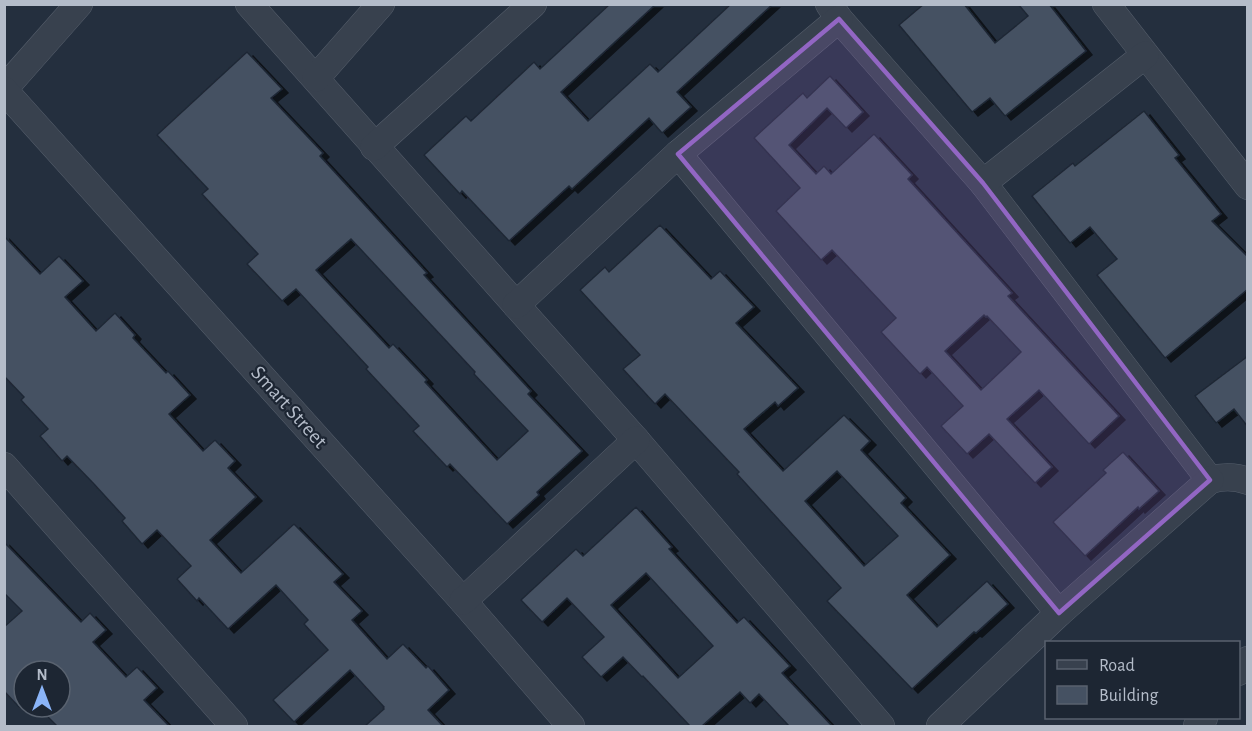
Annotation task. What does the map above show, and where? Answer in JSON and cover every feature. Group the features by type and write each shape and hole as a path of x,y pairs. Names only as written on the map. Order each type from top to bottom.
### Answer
{"street":[{"path":"4,89 79,4"},
{"path":"249,4 636,440 881,726"},
{"path":"316,78 381,4"},
{"path":"374,147 532,4"},
{"path":"1106,4 1248,186"},
{"path":"516,305 834,12 983,183 1210,480"},
{"path":"983,183 1145,55"},
{"name":"Smart Street","path":"4,89 463,601 571,726"},
{"path":"678,154 1059,613"},
{"path":"463,601 636,440"},
{"path":"4,466 234,726"},
{"path":"940,726 1059,613 1210,480 1230,476 1248,481"}],"highlighted area":[{"path":"839,19 983,183 1210,480 1059,613 678,154"}],"building":[{"path":"610,4 656,4 561,92 588,121 650,64 658,72 731,4 773,4 677,92 691,107 662,133 649,118 572,189 569,186 509,241 462,191 460,194 424,155 466,116 471,121 534,62 540,69"},
{"path":"924,4 964,4 995,43 1028,16 1018,4 1049,4 1086,51 1005,116 990,98 972,112 899,25"},
{"path":"247,52 282,89 271,98 323,153 320,156 427,273 424,275 531,391 528,394 582,451 537,492 539,495 507,524 450,464 447,467 413,431 419,426 296,289 282,301 247,264 258,254 202,194 208,189 157,135","holes":["351,239 475,372 474,374 528,431 497,460 393,344 389,348 316,270"]},
{"path":"830,76 863,112 846,128 827,108 789,145 816,174 824,166 831,174 874,134 912,175 908,179 1012,293 1008,296 1119,416 1089,444 1039,390 1007,419 1052,467 1035,483 989,434 967,454 941,426 963,406 927,367 920,374 881,332 896,318 832,250 821,260 776,211 800,188 754,138 803,93 807,98","holes":["984,315 1021,352 981,390 945,351"]},
{"path":"1144,111 1179,155 1175,158 1221,214 1212,221 1248,257 1248,289 1165,358 1097,275 1117,259 1090,227 1070,243 1032,196 1073,163 1075,166"},
{"path":"660,225 711,279 720,271 754,307 736,323 798,388 778,406 775,402 744,429 783,471 844,415 870,441 861,450 906,498 901,503 950,555 907,595 937,627 987,581 1008,604 912,689 827,601 841,588 737,474 739,472 665,394 655,404 623,369 640,355 580,290 605,267 609,272","holes":["837,471 898,536 864,566 805,501"]},
{"path":"4,236 40,274 59,256 83,281 65,297 96,331 115,313 135,335 133,338 190,395 169,414 203,451 215,440 235,461 228,468 256,497 210,540 241,573 294,524 343,574 334,582 362,611 352,620 387,659 403,644 426,668 428,666 449,690 428,710 443,726 365,726 384,707 350,670 294,722 273,700 328,650 304,624 308,620 276,585 228,629 199,598 197,601 177,579 191,566 157,530 142,544 122,521 125,518 94,484 67,456 62,461 40,436 48,429 21,400 24,397 4,376"},
{"path":"1248,356 1248,427 1234,409 1216,423 1195,396"},
{"path":"1123,452 1159,491 1139,509 1138,507 1085,556 1053,522 1106,473 1103,470"},
{"path":"636,507 672,547 669,549 737,623 744,617 790,666 782,673 832,726 789,726 759,694 750,703 740,692 702,726 690,726 623,657 601,677 582,657 604,637 567,598 542,622 521,600 576,549 583,556","holes":["646,573 713,646 678,678 611,605"]},
{"path":"4,542 81,622 90,613 106,630 93,642 126,677 137,667 157,688 144,700 169,726 57,726 50,719 72,719 72,659 12,659 12,700 4,691 4,627 22,611 4,593"}]}
